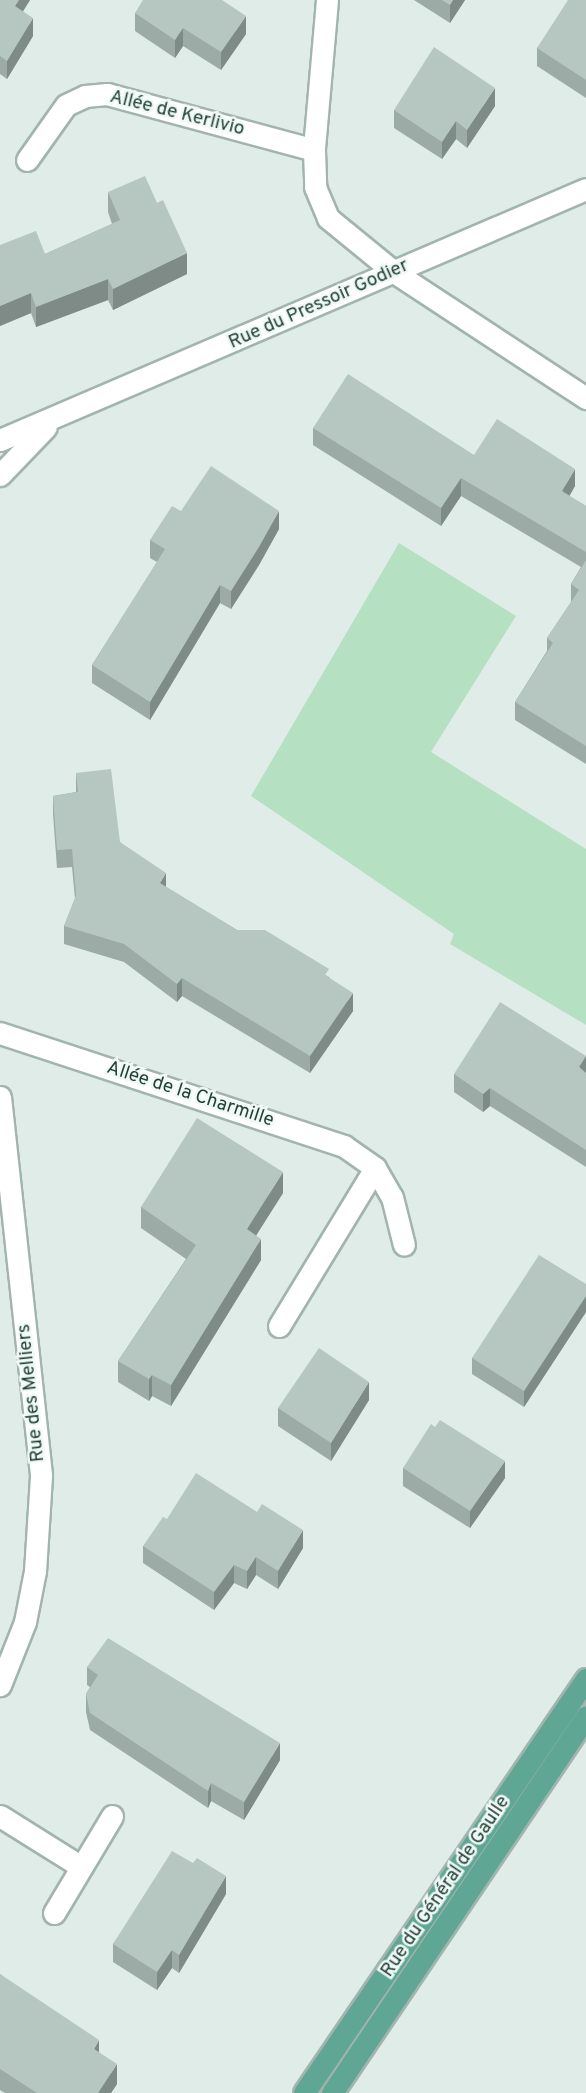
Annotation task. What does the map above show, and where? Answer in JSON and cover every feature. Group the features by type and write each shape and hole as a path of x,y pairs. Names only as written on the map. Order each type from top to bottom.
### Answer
{"main road":[{"name":"Rue du Général de Gaulle","path":"304,2093 586,1679"},
{"name":"Rue du Général de Gaulle","path":"332,2093 586,1717"}],"street":[{"path":"327,0 314,150 315,187 328,218 394,272 586,398"},
{"name":"Allée de Kerlivio","path":"27,160 66,105 85,96 107,94 314,150"},
{"name":"Rue du Pressoir Godier","path":"0,440 53,421 586,188"},
{"name":"Rue du Pressoir Godier","path":"0,475 53,421"},
{"name":"Allée de la Charmille","path":"0,1033 344,1146 375,1168 392,1197 404,1245"},
{"name":"Rue des Melliers","path":"0,1097 41,1476 35,1571 25,1622 0,1685"},
{"path":"279,1326 375,1168"},
{"path":"0,1816 80,1866"},
{"path":"54,1913 112,1816"}],"green space":[{"path":"399,543 516,616 431,752 586,849 586,1025 450,944 454,934 251,796"}],"building":[{"path":"0,0 19,0 15,6 33,18 7,61 0,56"},
{"path":"143,0 222,0 246,16 221,52 183,28 175,40 135,13"},
{"path":"568,0 586,0 586,80 537,48"},
{"path":"434,47 495,88 467,130 456,121 442,142 394,110"},
{"path":"145,176 157,203 163,200 187,253 113,289 108,279 36,307 31,293 0,306 0,245 36,231 45,254 120,220 108,192"},
{"path":"348,374 474,455 497,419 575,469 562,491 586,506 586,552 461,478 441,508 313,428"},
{"path":"211,466 279,511 231,591 220,585 150,702 92,665 165,549 150,540 172,506 181,511"},
{"path":"586,560 586,746 515,702 553,643 547,638 579,590 571,584"},
{"path":"111,769 120,842 166,873 160,883 237,930 265,930 329,969 325,975 353,993 310,1056 182,978 177,984 124,944 64,926 76,895 72,849 57,850 53,796 78,792 76,773"},
{"path":"500,1002 586,1056 579,1067 586,1073 586,1150 490,1088 483,1094 454,1074"},
{"path":"197,1118 283,1172 247,1229 261,1239 171,1385 152,1375 149,1379 118,1361 196,1245 141,1207"},
{"path":"539,1255 586,1284 586,1296 524,1391 472,1358"},
{"path":"319,1348 369,1382 331,1443 278,1408"},
{"path":"440,1420 505,1461 470,1511 403,1468 431,1424 435,1427"},
{"path":"196,1473 257,1512 262,1504 303,1530 278,1571 256,1557 247,1571 234,1565 214,1592 143,1546 163,1517 167,1519"},
{"path":"108,1638 280,1743 244,1802 211,1783 208,1791 90,1713 86,1694 98,1675 87,1667"},
{"path":"172,1851 193,1863 197,1858 226,1876 179,1955 172,1950 157,1972 113,1944"},
{"path":"0,1974 99,2040 94,2049 117,2064 98,2093 37,2093 0,2069"}]}
